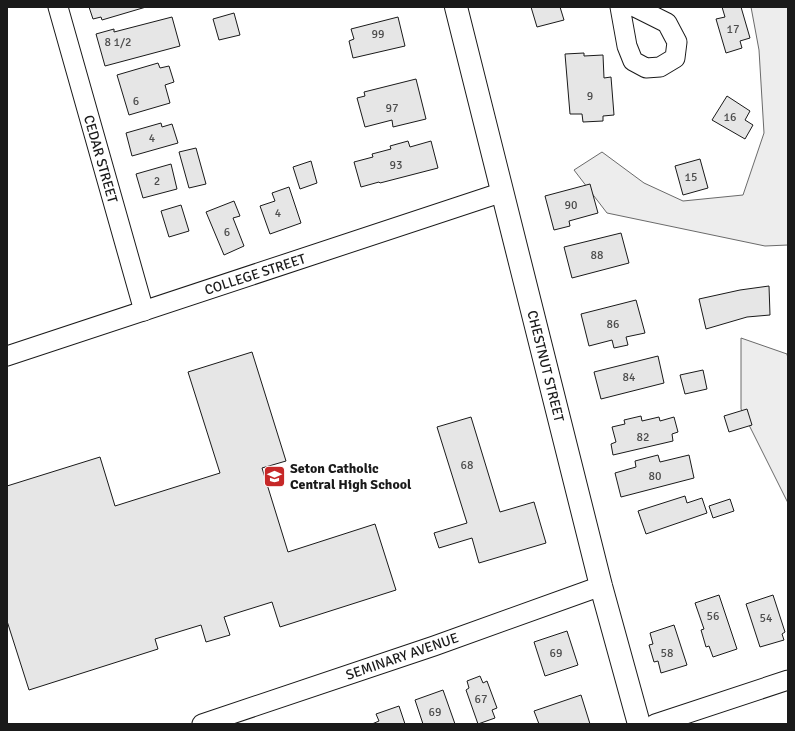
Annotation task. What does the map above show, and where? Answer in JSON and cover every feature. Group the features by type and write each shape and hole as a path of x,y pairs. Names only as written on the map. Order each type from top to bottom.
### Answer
{"street":[{"name":"CEDAR STREET","path":"58,7 144,311"},
{"name":"CHESTNUT STREET","path":"456,7 601,586 639,724"},
{"path":"620,7 627,46 633,61 646,68 660,67 674,58 677,42 667,23 635,7"},
{"name":"COLLEGE STREET","path":"7,356 503,192"},
{"name":"SEMINARY AVENUE","path":"202,724 434,646 601,586"},
{"path":"655,724 788,680"}],"shaded area":[{"path":"751,7 788,7 788,245 765,246 607,213 574,170 602,152 644,183 683,201 743,195 764,133 759,50"},
{"path":"741,338 787,354 788,503 741,409"}],"building":[{"path":"89,7 146,7 102,20 101,17 93,19"},
{"path":"531,7 560,7 564,20 537,27"},
{"path":"722,7 741,7 750,38 740,41 742,48 726,53 716,19 725,17"},
{"path":"234,13 240,35 219,40 213,19"},
{"path":"172,17 180,46 105,66 96,34 114,29 114,32"},
{"path":"398,17 405,46 353,58 349,41 354,39 351,29"},
{"path":"584,53 584,56 603,55 604,78 611,77 614,115 603,116 603,121 583,122 582,114 570,114 565,54"},
{"path":"158,63 160,68 169,66 174,82 165,85 170,103 129,115 117,75"},
{"path":"416,79 426,119 393,127 392,120 365,127 357,98 365,96 364,92"},
{"path":"727,96 750,111 745,120 753,125 745,139 712,120"},
{"path":"161,123 162,127 172,124 178,143 132,156 126,133"},
{"path":"408,141 410,147 431,141 438,168 361,187 354,162 373,157 372,154 391,149 390,146"},
{"path":"196,148 206,184 189,188 179,152"},
{"path":"700,159 708,188 683,195 675,166"},
{"path":"311,161 317,183 300,189 293,167"},
{"path":"171,164 177,189 143,198 136,174"},
{"path":"590,184 598,213 569,221 570,226 554,230 545,196"},
{"path":"289,187 301,223 270,234 260,206 275,201 272,193"},
{"path":"234,201 240,216 233,218 244,246 224,255 206,212"},
{"path":"181,205 189,231 169,237 161,211"},
{"path":"621,233 629,263 572,278 564,247"},
{"path":"769,286 770,315 747,317 706,329 699,299 740,290"},
{"path":"636,300 645,333 626,337 628,345 614,348 612,340 589,346 581,314"},
{"path":"252,352 286,461 262,468 288,552 375,524 396,590 280,627 272,602 224,617 230,635 206,642 201,625 155,639 158,649 29,690 7,621 7,486 100,457 115,506 220,473 188,372"},
{"path":"658,356 664,383 601,399 594,372"},
{"path":"703,370 707,389 685,394 680,375"},
{"path":"747,409 752,425 729,432 724,416"},
{"path":"641,416 642,421 659,417 660,421 674,417 678,432 672,434 673,441 613,455 611,444 616,442 612,427 625,424 624,420"},
{"path":"471,417 500,512 534,502 546,543 479,563 472,538 439,548 434,533 467,523 437,427"},
{"path":"658,455 660,462 689,455 694,478 621,497 615,473 636,467 635,461"},
{"path":"685,496 687,503 702,498 707,513 646,534 638,511"},
{"path":"730,499 734,511 713,518 709,506"},
{"path":"719,595 737,649 713,657 709,646 706,647 701,630 704,629 695,603"},
{"path":"773,595 785,632 782,634 784,640 760,647 746,604"},
{"path":"674,625 687,665 661,673 658,661 654,662 649,645 653,644 650,633"},
{"path":"567,631 578,665 545,676 534,642"},
{"path":"480,676 483,683 487,681 497,708 492,710 495,718 478,724 466,690 469,688 467,681"},
{"path":"443,690 455,724 423,724 415,700"},
{"path":"581,695 590,724 539,724 534,711"},
{"path":"399,706 405,724 372,724 379,721 376,714"}],"place":[{"name":"Seton Catholic Central High School","path":"274,476"}]}
